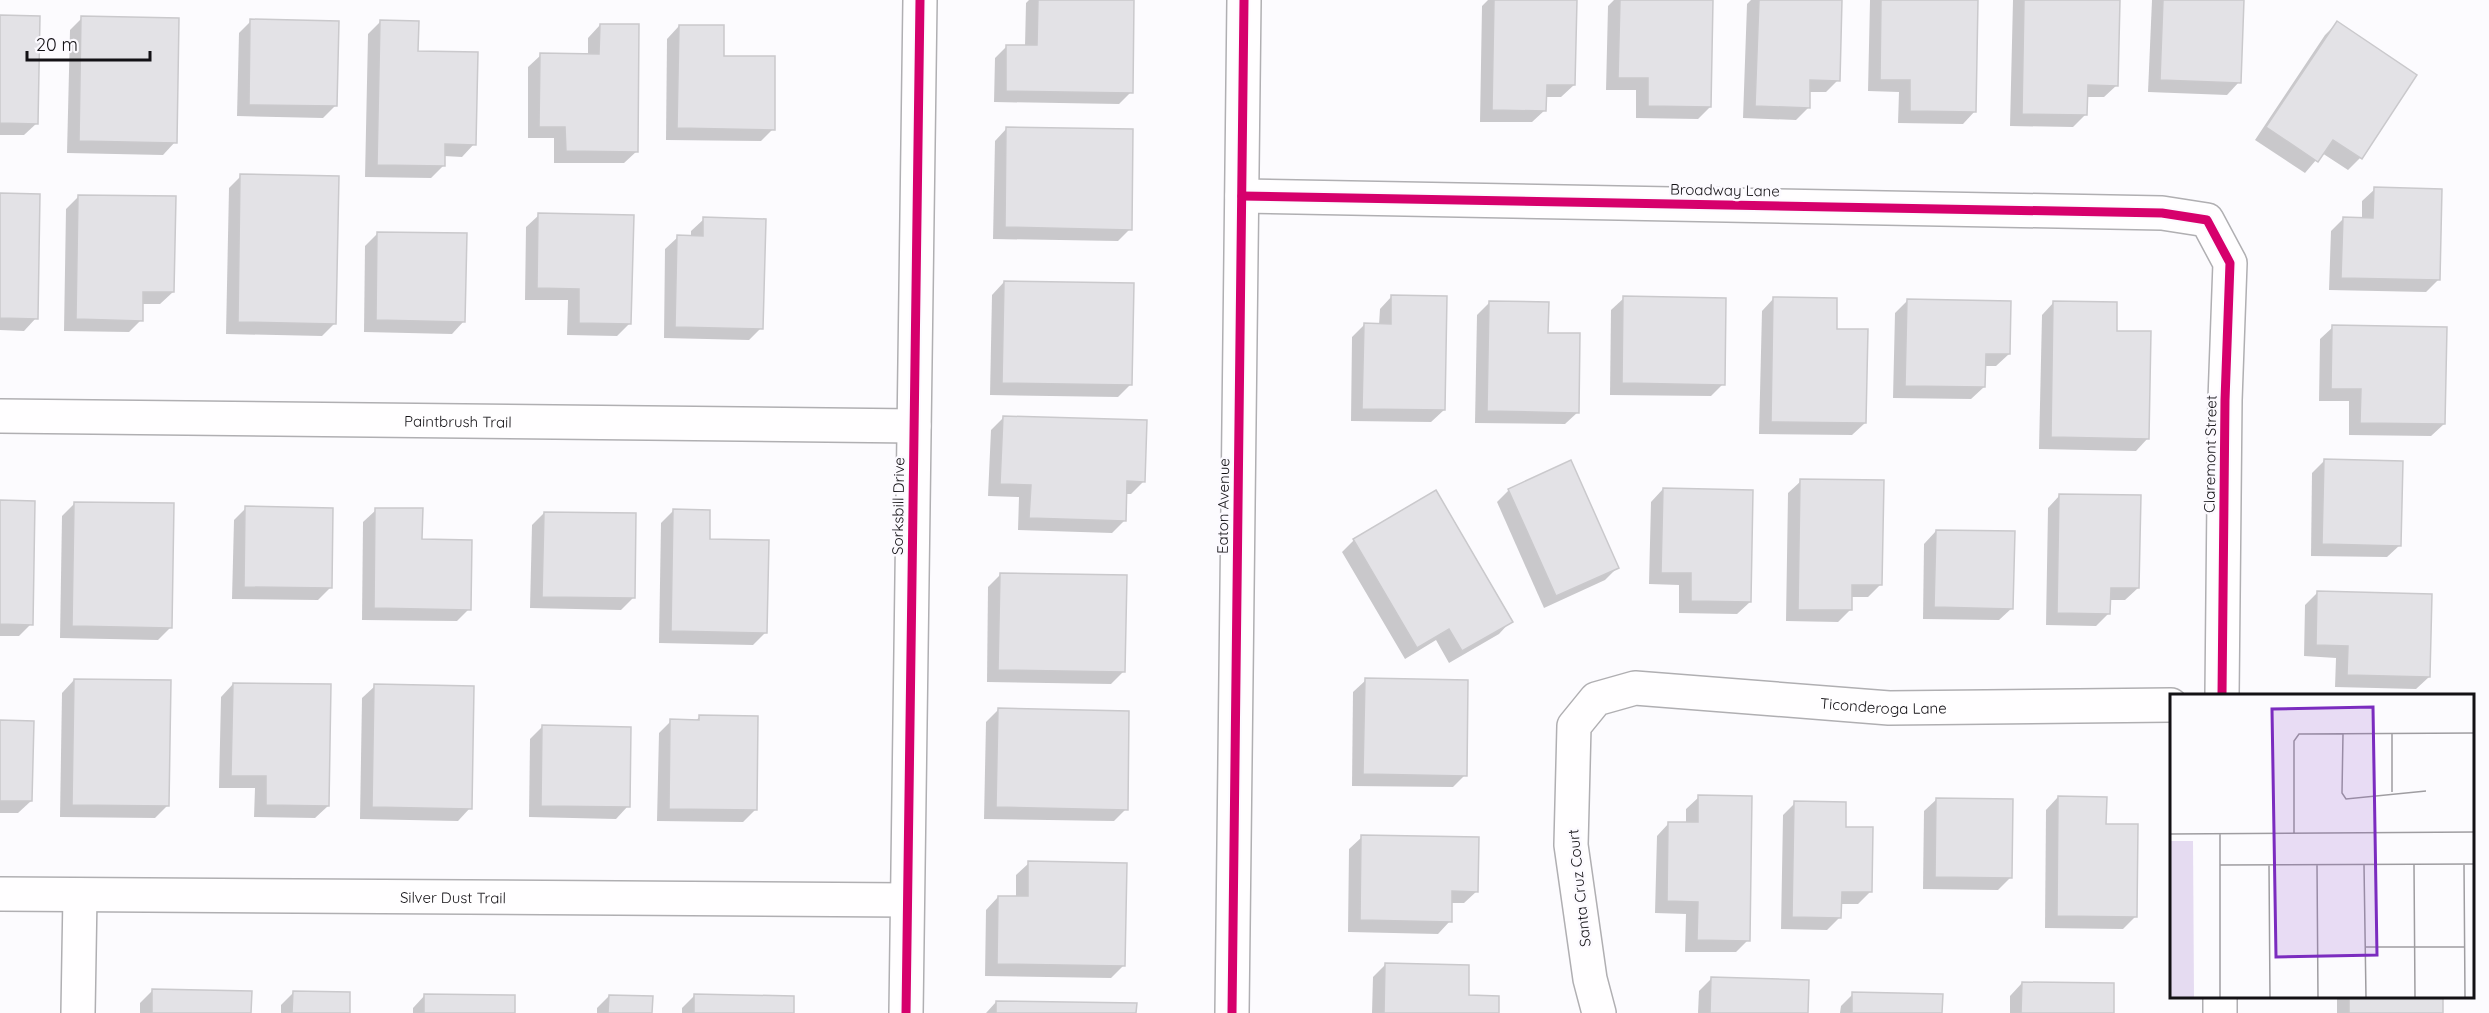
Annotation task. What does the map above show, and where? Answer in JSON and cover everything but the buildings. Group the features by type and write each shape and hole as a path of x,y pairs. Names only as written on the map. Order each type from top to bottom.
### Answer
{"street":[{"name":"Sorksbill Drive","path":"906,1013 920,0"},
{"name":"Eaton Avenue","path":"1232,1013 1244,0"},
{"name":"Broadway Lane","path":"1242,196 2162,213 2207,220"},
{"name":"Claremont Street","path":"2207,220 2230,263 2225,400 2222,694"},
{"name":"Paintbrush Trail","path":"0,416 914,426"},
{"name":"Ticonderoga Lane","path":"1596,699 1635,688 1889,708 2170,705"},
{"name":"Santa Cruz Court","path":"1596,699 1574,726 1572,845 1590,979 1599,1013"},
{"name":"Silver Dust Trail","path":"0,894 907,900"},
{"path":"78,1013 80,895"}],"cycle path":[{"path":"906,1013 920,0"},
{"path":"1232,1013 1244,0"},
{"path":"1242,196 2162,213 2207,220 2230,263 2225,400 2222,694"}]}
